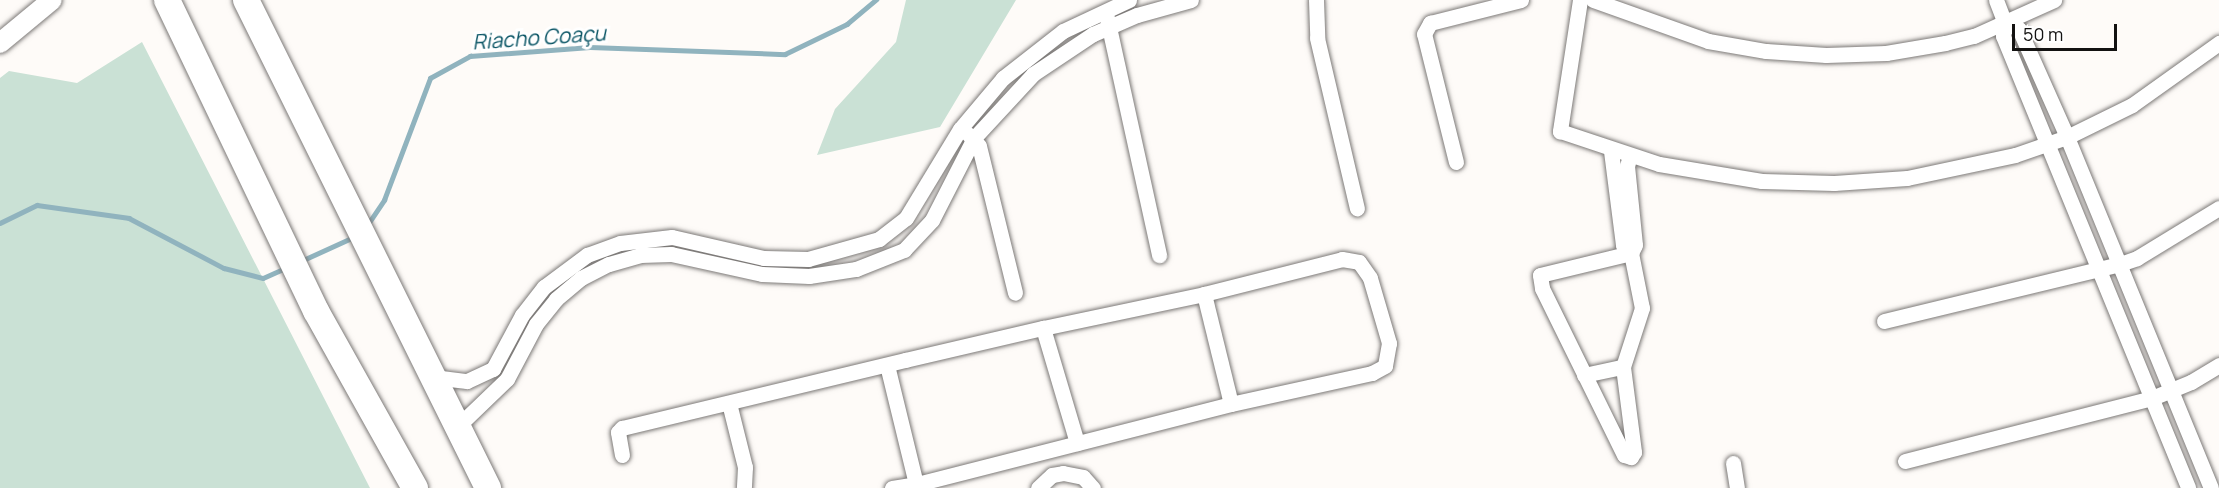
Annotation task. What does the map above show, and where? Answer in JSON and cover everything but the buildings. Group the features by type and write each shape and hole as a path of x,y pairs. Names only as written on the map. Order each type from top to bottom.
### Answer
{"highway":[{"path":"167,0 316,311 415,488"},
{"path":"177,0 183,32"},
{"path":"246,1 488,488"}],"street":[{"path":"0,43 52,0"},
{"path":"433,377 467,381 493,369 522,315 544,287 587,255 620,243 672,237 743,254 808,259 879,239 906,218 960,129 986,96 1022,61 1063,31 1129,0"},
{"path":"458,426 507,379 536,324 556,299 581,278 609,264 639,255 671,254 762,274 809,276 856,269 889,258 924,232 974,138 1033,74 1072,45 1109,26 1191,0"},
{"path":"1316,0 1317,38 1357,208"},
{"path":"1456,162 1425,34 1430,23 1521,0"},
{"path":"1580,0 1560,131 1611,151 1728,177 1834,183 1944,172 2050,144 2158,89 2219,43"},
{"path":"1593,0 1698,38 1796,54 1856,55 1916,48 1974,36 2054,0"},
{"path":"1996,0 2005,23 2003,36 2050,144 2188,488"},
{"path":"1105,10 1159,255"},
{"path":"2005,23 2019,29 2067,137 2211,488"},
{"path":"960,129 974,138 1016,293"},
{"path":"1611,151 1623,245 1631,253 1642,308 1623,367 1634,452 1630,457 1624,455 1584,375 1542,288 1540,275 1631,253 1635,245 1627,166 1630,155"},
{"path":"919,199 931,201 938,208"},
{"path":"1884,321 2121,264 2137,258 2219,208"},
{"path":"906,218 915,228 924,232"},
{"path":"879,239 889,258"},
{"path":"850,249 849,259 856,269"},
{"path":"622,455 618,432 622,428 1043,328 1204,294 1350,259 1359,262 1370,278 1388,333 1389,353 1380,370 1231,404 916,484 892,488"},
{"path":"1204,294 1231,404"},
{"path":"1043,328 1077,443"},
{"path":"887,365 916,484"},
{"path":"1905,460 2152,398 2219,365"},
{"path":"1584,375 1623,367"},
{"path":"729,403 745,466 744,488"},
{"path":"1733,463 1737,488"},
{"path":"1038,488 1052,475 1063,472 1083,477 1093,488"}],"green space":[{"path":"906,0 1016,0 940,127 817,155 835,109 896,42"},
{"path":"142,42 370,488 0,488 0,78 9,71 77,83"}],"waterway":[{"name":"Riacho Coaçu","path":"368,224 384,200 430,78 470,56 590,47 785,54 847,24 876,0"},
{"name":"Riacho Coaçu","path":"0,223 37,205 129,218 224,268 263,278 285,268"},
{"name":"Riacho Coaçu","path":"301,261 354,237"}]}
